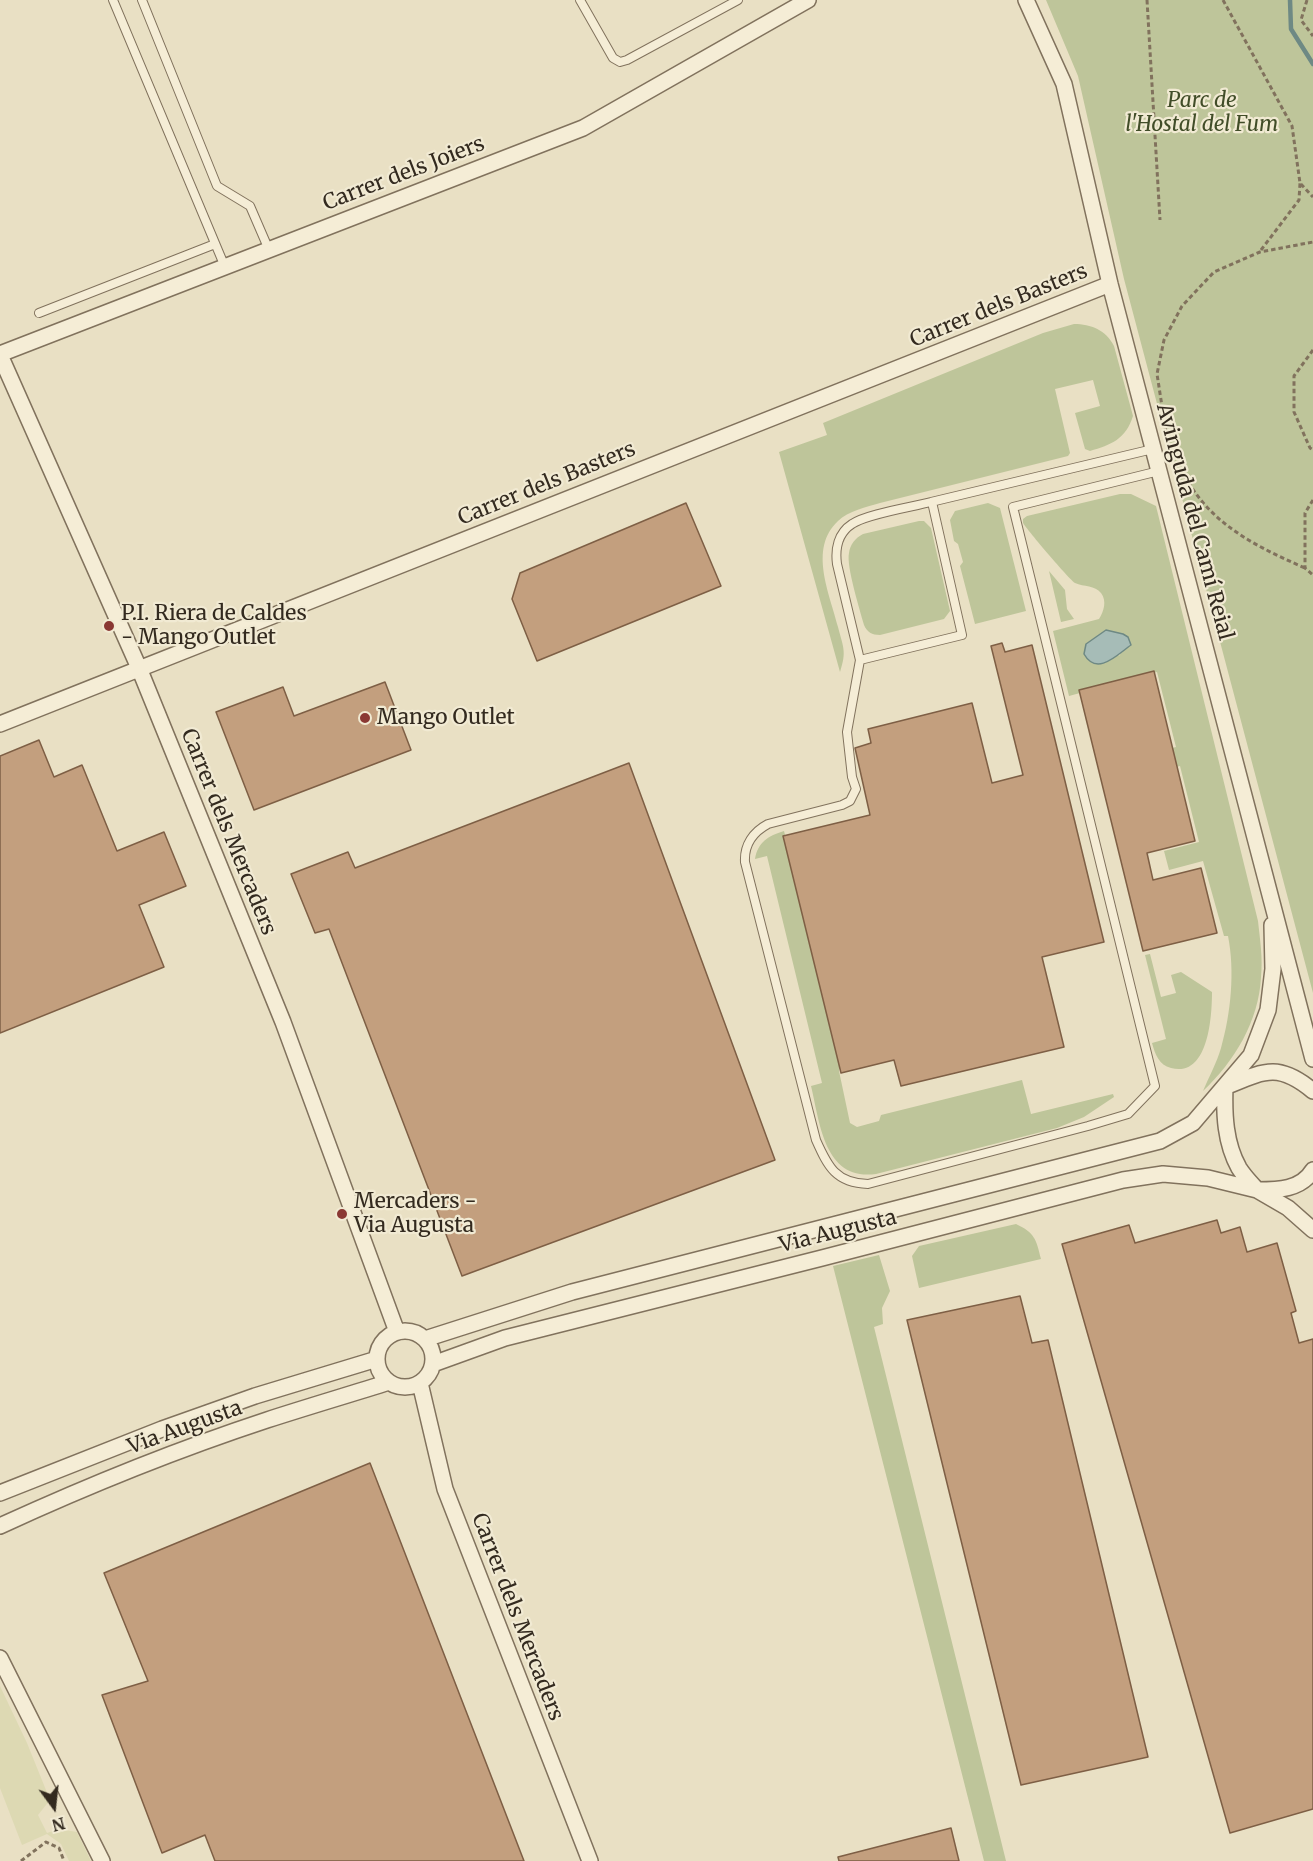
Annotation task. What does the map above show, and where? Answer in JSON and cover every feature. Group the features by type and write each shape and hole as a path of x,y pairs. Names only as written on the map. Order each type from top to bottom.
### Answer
{"street":[{"name":"Carrer dels Joiers","path":"0,355 583,128 808,0"},
{"name":"Avinguda del Camí Reial","path":"1026,0 1064,84 1110,284 1313,1059"},
{"name":"Carrer dels Basters","path":"0,724 1110,284"},
{"name":"Carrer dels Mercaders","path":"0,355 139,668 283,1022 397,1332"},
{"name":"Via Augusta","path":"425,1339 572,1292 1160,1141 1193,1123 1251,1055 1268,1010 1273,969 1271,898"},
{"name":"Via Augusta","path":"1225,1087 1255,1075 1284,1072 1313,1091"},
{"name":"Via Augusta","path":"1225,1087 1224,1112 1230,1149 1240,1170 1257,1190 1288,1208 1313,1230"},
{"name":"Via Augusta","path":"433,1364 505,1338 1123,1180 1163,1174 1208,1178 1257,1190 1278,1190 1296,1186 1310,1176 1313,1170"},
{"path":"407,1331 425,1339 433,1354 433,1364 427,1377 410,1387 396,1386 389,1382 379,1369 377,1359 383,1342 397,1332 407,1331"},
{"name":"Via Augusta","path":"0,1492 255,1396 377,1359"},
{"name":"Via Augusta","path":"0,1526 59,1499 164,1458 267,1420 389,1382"},
{"name":"Carrer dels Mercaders","path":"420,1383 445,1489 590,1861"},
{"path":"0,1658 102,1861"}],"lane":[{"path":"113,0 225,267"},
{"path":"142,0 217,186 250,206 269,250"},
{"path":"579,0 614,58 620,62 738,0"},
{"path":"39,313 215,244"},
{"path":"1153,449 868,517 851,524 842,535 836,549 837,564 860,660 847,732 855,789 850,801 842,805 760,828 744,852 816,1140 825,1161 837,1175 854,1184 868,1184 1088,1126 1128,1113 1155,1086 1013,507 1159,471"},
{"path":"860,660 962,634 932,502"}],"path":[{"path":"1147,0 1160,220"},
{"path":"1223,0 1292,126 1300,183 1299,201 1260,252"},
{"path":"1307,0 1301,20 1313,36"},
{"path":"1300,183 1313,197"},
{"path":"1313,242 1260,252 1214,272 1182,306 1164,340 1157,374 1167,440 1192,488 1217,518 1260,548 1305,568 1313,574"},
{"path":"1313,350 1294,376 1293,412 1313,450"},
{"path":"1305,568 1305,513 1313,500"},
{"path":"21,1861 46,1842 59,1848 64,1861"}],"shaded area":[{"path":"0,1686 27,1743 50,1800 38,1815 47,1833 59,1829 77,1832 91,1861 69,1861 61,1844 47,1834 22,1845 0,1788"}],"green space":[{"name":"Parc de l'Hostal del Fum","path":"1046,0 1313,0 1313,993 1124,279 1078,76"},
{"path":"1074,324 1097,329 1111,340 1114,346 1133,416 1122,436 1105,446 1090,451 1085,449 1075,413 1100,406 1093,380 1055,389 1070,453 1068,456 880,503 852,512 838,521 829,532 824,545 823,558 827,586 843,649 840,672 779,452 827,435 823,423 1043,333"},
{"path":"1120,494 1131,494 1156,506 1258,921 1261,949 1262,970 1259,993 1250,1025 1225,1067 1203,1091 1219,1053 1227,1021 1231,992 1230,949 1228,936 1224,936 1203,861 1169,870 1164,851 1199,842 1180,766 1146,775 1141,756 1176,747 1157,672 1069,696 1053,631 1099,619 1104,599 1099,590 1075,583 1065,573 1023,523 1023,519 1027,516","holes":["1106,630 1119,634 1122,651 1119,656"]},
{"path":"988,503 1000,508 1026,611 975,624 960,566 963,562 958,544 954,541 950,520 955,511"},
{"path":"924,521 931,528 950,611 944,619 880,635 872,634 864,625 854,588 849,559 850,547 863,534"},
{"path":"1049,571 1065,590 1067,609 1074,619 1061,622"},
{"path":"784,831 843,1064 839,1067 839,1071 850,1123 857,1127 879,1121 881,1115 1022,1080 1031,1114 1113,1094 1114,1097 1084,1117 1057,1128 876,1174 859,1174 845,1168 835,1159 827,1146 818,1116 811,1086 822,1083 767,856 755,859 765,840"},
{"path":"1150,954 1161,997 1176,993 1171,975 1181,972 1212,992 1206,1042 1201,1054 1193,1064 1184,1069 1171,1068 1163,1064 1153,1047 1152,1043 1166,1039 1145,955"},
{"path":"1016,1224 1034,1237 1041,1259 919,1288 912,1256 919,1246"},
{"path":"879,1255 890,1291 882,1308 883,1324 874,1327 1006,1861 984,1861 833,1266"}],"water":[{"path":"1106,630 1128,637 1131,645 1108,662 1095,664 1089,661 1084,654 1086,644"}],"building":[{"path":"686,503 721,586 537,661 512,599 520,573"},
{"path":"1002,643 1005,652 1032,645 1104,942 1042,957 1064,1047 901,1086 894,1060 841,1073 783,836 870,815 855,748 871,743 868,729 972,703 992,783 1023,775 991,646"},
{"path":"1154,671 1195,841 1147,853 1153,880 1201,868 1217,933 1143,951 1079,690"},
{"path":"385,682 411,750 254,810 216,712 283,687 294,716"},
{"path":"39,740 54,777 82,765 117,851 164,832 186,886 139,905 164,967 0,1033 0,756"},
{"path":"629,763 775,1160 462,1276 329,929 315,933 291,874 348,852 355,868"},
{"path":"1217,1220 1221,1233 1240,1227 1247,1252 1277,1243 1296,1311 1291,1313 1299,1343 1313,1339 1313,1809 1230,1833 1062,1244 1129,1225 1135,1243"},
{"path":"1020,1296 1032,1343 1048,1340 1148,1757 1021,1785 907,1320"},
{"path":"370,1463 524,1861 215,1861 205,1835 162,1853 102,1695 148,1681 104,1573"},
{"path":"951,1828 959,1861 839,1861 838,1857"}],"waterway":[{"path":"1290,0 1291,29 1313,64"}],"place":[{"name":"P.I. Riera de Caldes - Mango Outlet","path":"109,626"},
{"name":"Mango Outlet","path":"365,718"},
{"name":"Mercaders - Via Augusta","path":"342,1214"}]}
